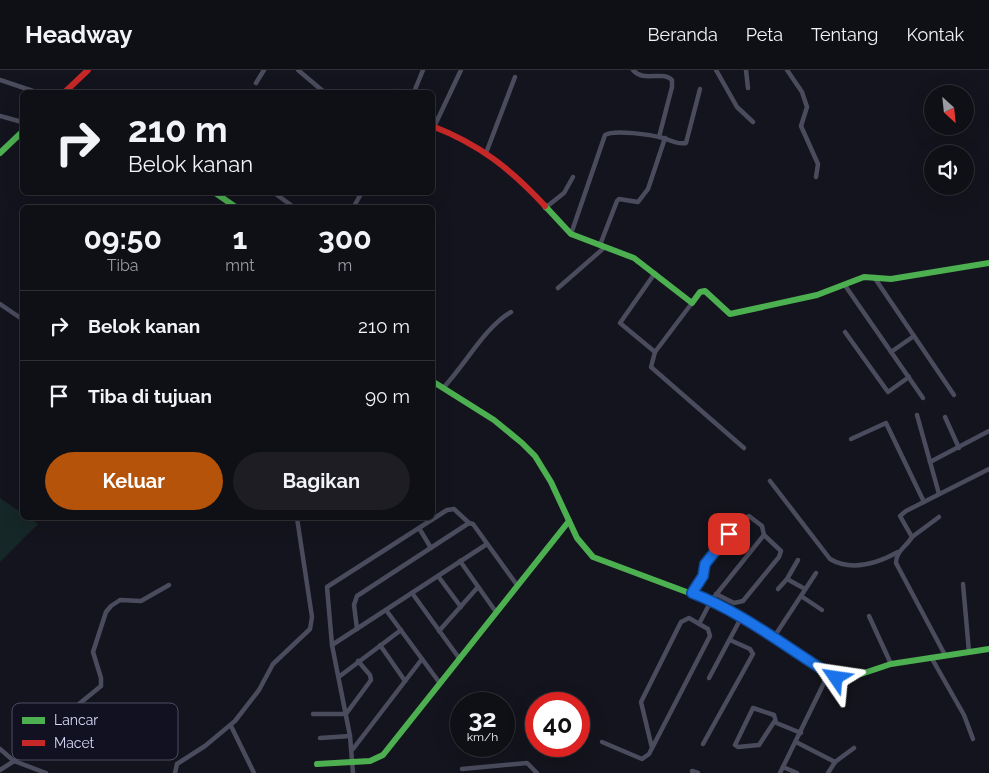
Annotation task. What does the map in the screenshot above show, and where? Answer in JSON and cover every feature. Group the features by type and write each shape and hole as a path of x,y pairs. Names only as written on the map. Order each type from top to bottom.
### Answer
{"street":[{"path":"67,90 88,70"},
{"path":"256,83 264,70"},
{"path":"298,70 322,90"},
{"path":"415,90 423,70"},
{"path":"435,122 461,70"},
{"path":"633,70 644,77 665,75 672,80 672,87 658,137"},
{"path":"716,70 737,107 753,122"},
{"path":"746,70 748,88"},
{"path":"787,70 802,92 807,107 801,126 818,164 816,177"},
{"path":"486,153 515,77"},
{"path":"0,80 30,90"},
{"path":"571,234 606,135 617,132 665,138 680,144 686,143 700,89"},
{"path":"0,116 20,121"},
{"path":"435,127 458,136 486,153 517,176 571,234 634,258 692,302"},
{"path":"0,152 20,134"},
{"path":"558,288 602,246 617,201 619,199 638,202 648,189 665,138"},
{"path":"545,208 564,193 573,177"},
{"path":"218,195 233,205"},
{"path":"277,195 292,205"},
{"path":"744,448 651,367 655,352 692,302 704,290 730,314 817,295 864,277 898,278 989,262"},
{"path":"655,273 620,323 655,352"},
{"path":"874,277 954,395"},
{"path":"844,284 923,398"},
{"path":"0,304 20,318"},
{"path":"443,388 460,370 492,326 511,312"},
{"path":"845,332 888,392 909,377"},
{"path":"891,352 914,336"},
{"path":"435,384 509,432 531,452 545,471 584,550 593,556 711,601 774,637 836,678"},
{"path":"917,415 939,494"},
{"path":"945,417 959,448"},
{"path":"851,439 886,423 924,502"},
{"path":"930,462 989,432"},
{"path":"912,537 900,516 989,469"},
{"path":"770,481 830,559 835,562 859,565 879,560 898,552 908,544 912,537 939,517"},
{"path":"435,518 447,510 454,509 469,523 473,524 517,586"},
{"path":"692,593 703,576 705,564 740,520 749,516 762,526 764,535 780,551 779,557 743,601 734,603 716,594"},
{"path":"175,773 177,764 231,726 259,690 267,671 312,624 297,520"},
{"path":"353,773 350,736 340,676 332,645 326,587 431,520"},
{"path":"317,764 370,761 383,755 439,682 569,521"},
{"path":"357,629 354,605 357,596 469,523"},
{"path":"419,528 431,548"},
{"path":"699,624 716,594 764,535"},
{"path":"332,645 487,544"},
{"path":"898,552 896,557 898,568 945,655"},
{"path":"778,589 798,560"},
{"path":"460,561 496,612"},
{"path":"774,637 816,572"},
{"path":"438,576 461,607"},
{"path":"787,578 805,590"},
{"path":"963,584 969,652"},
{"path":"80,703 100,686 101,678 93,652 106,612 111,606 126,599 141,601 169,585"},
{"path":"439,631 478,587"},
{"path":"412,593 459,658"},
{"path":"801,596 822,610"},
{"path":"386,610 439,682"},
{"path":"869,616 891,664"},
{"path":"602,742 642,759 649,754 710,636 708,629 689,618 682,622 643,696 640,707 652,748"},
{"path":"709,678 741,618"},
{"path":"340,676 401,630"},
{"path":"703,744 753,654 750,649 730,640"},
{"path":"380,645 405,681"},
{"path":"824,683 836,678 862,674 891,664 989,649"},
{"path":"931,657 964,715 973,739"},
{"path":"352,751 422,659"},
{"path":"346,714 371,680 370,675 358,661"},
{"path":"780,773 824,683 824,671"},
{"path":"776,722 772,724 759,745 738,747 735,744 753,708 774,715 776,722 800,733"},
{"path":"312,714 346,714"},
{"path":"231,726 254,773"},
{"path":"320,738 350,736"},
{"path":"796,742 836,762"},
{"path":"828,773 836,762 854,748"},
{"path":"0,749 12,759"},
{"path":"0,770 14,761 46,773"},
{"path":"462,770 527,764 537,773"},
{"path":"783,767 797,773"},
{"path":"692,771 698,773"}],"shaded area":[{"path":"0,498 20,512 20,520 32,520 38,524 0,562"}],"traffic: fast":[{"path":"0,153 20,134"},
{"path":"218,195 233,205"},
{"path":"545,206 571,234 634,258 692,303 700,292 705,291 730,314 817,295 864,277 891,279 989,263"},
{"path":"435,383 494,420 535,456 551,482 577,538 593,557 700,597"},
{"path":"317,764 370,761 383,755 569,521"},
{"path":"835,677 861,674 891,664 989,649"}],"traffic: jam":[{"path":"67,90 88,70"},
{"path":"435,127 479,149 507,169 545,206"},
{"path":"700,597 711,601 780,641 835,677"}],"route":[{"path":"729,534 705,564 703,576 692,593 711,601 780,640 836,678"}]}
